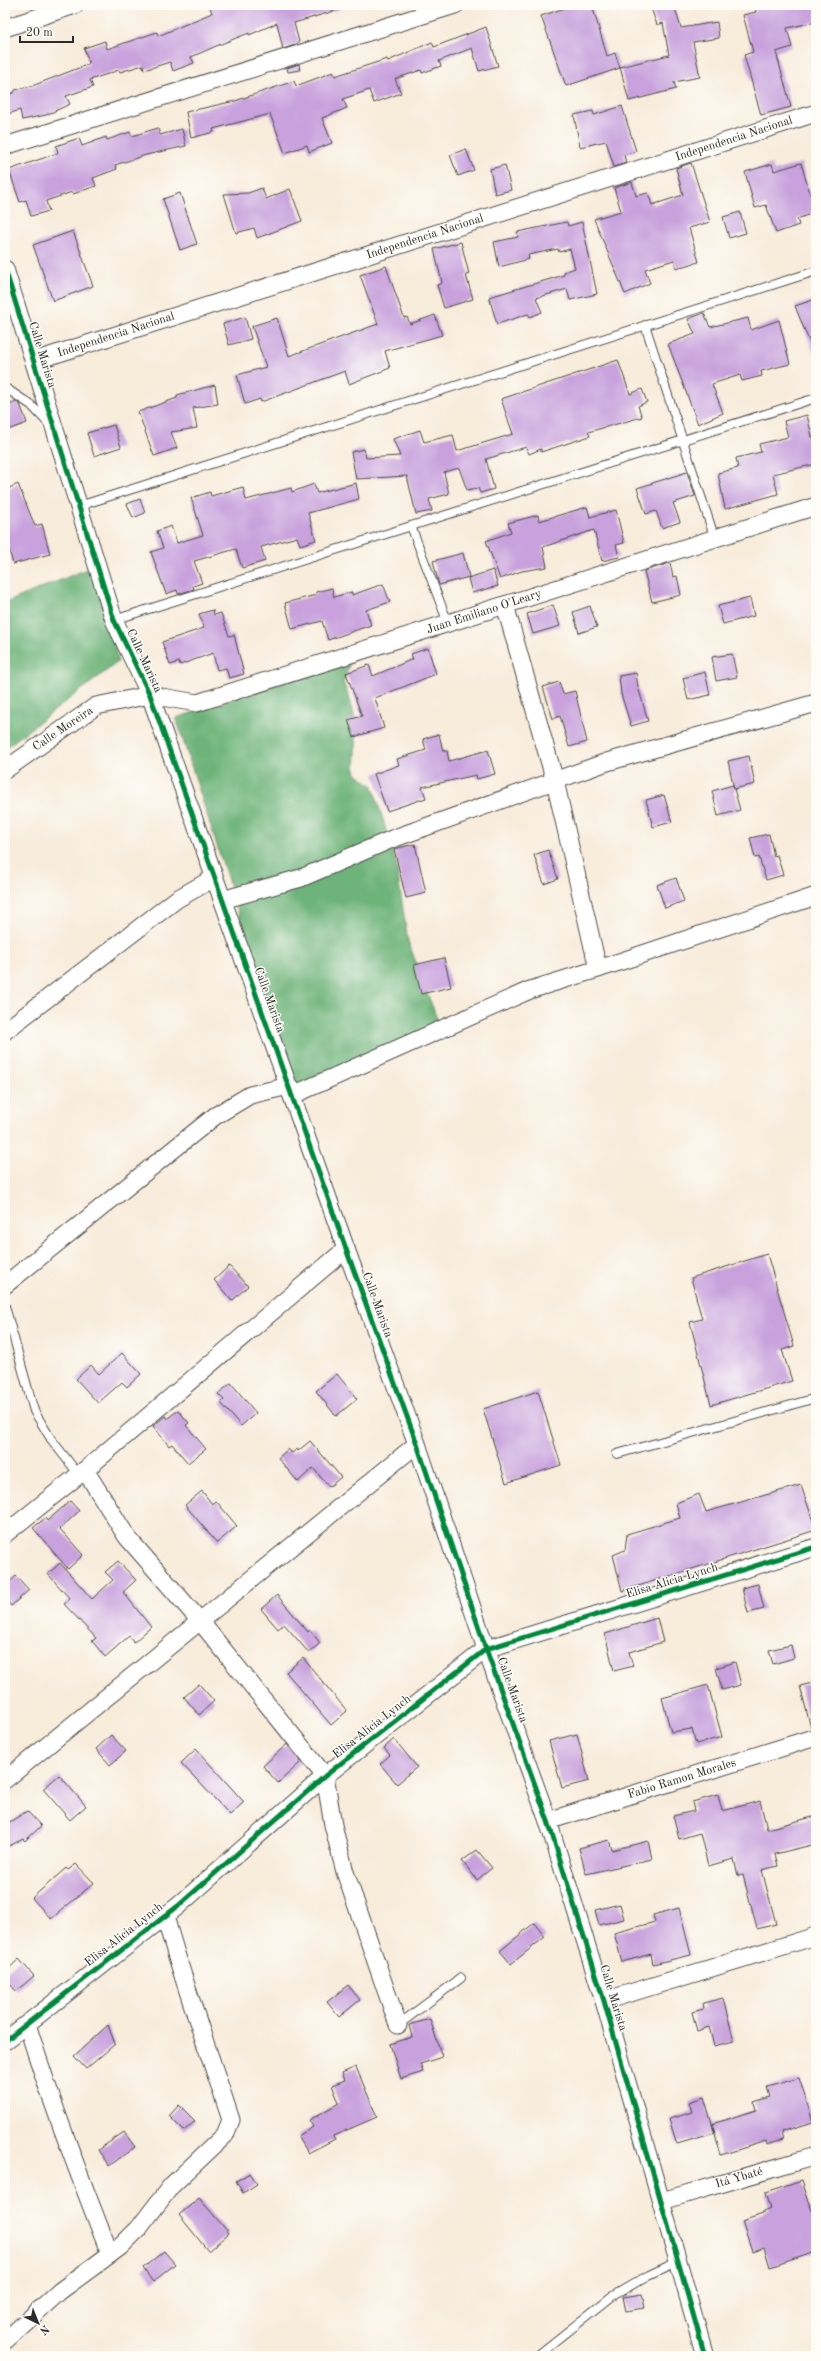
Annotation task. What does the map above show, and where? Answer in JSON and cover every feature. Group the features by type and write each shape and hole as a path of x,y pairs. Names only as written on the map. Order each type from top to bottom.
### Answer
{"street":[{"path":"5,28 75,5"},
{"path":"5,146 455,5"},
{"name":"Independencia Nacional","path":"34,361 816,113"},
{"name":"Calle Marista","path":"5,269 114,620 150,695 346,1249 417,1444 486,1649 548,1821 604,2001 705,2356"},
{"name":"Juan Emiliano O'Leary","path":"150,695 197,703 816,506"},
{"path":"505,605 554,781 598,970"},
{"name":"Calle Moreira","path":"5,770 96,706 150,695"},
{"path":"222,900 301,878 392,839 607,762 816,702"},
{"path":"5,1031 177,898 214,878"},
{"path":"5,1285 215,1116 250,1095 291,1091 530,990 598,970 816,896"},
{"path":"5,1534 82,1472 346,1249"},
{"path":"5,1780 417,1444"},
{"path":"82,1472 127,1537 200,1621 325,1776 333,1825 345,1872 398,2025"},
{"name":"Elisa Alicia Lynch","path":"5,2041 165,1916 325,1776 486,1649 816,1547"},
{"name":"Fabio Ramon Morales","path":"548,1821 816,1737"},
{"path":"5,2341 60,2291 110,2254 139,2228 171,2186 225,2135 231,2120 200,2022 182,1979 165,1916"},
{"path":"604,2001 816,1936"},
{"path":"27,2024 52,2104 110,2254"},
{"name":"Itá Ybaté","path":"662,2201 816,2156"}],"lane":[{"path":"79,506 816,271"},
{"path":"646,325 715,539"},
{"path":"5,390 7,389 31,405 55,430"},
{"path":"114,620 816,398"},
{"path":"411,526 448,623"},
{"path":"5,1306 34,1411 51,1439 82,1472"},
{"path":"616,1454 816,1398"},
{"path":"398,2025 461,1978"},
{"path":"537,2356 611,2297 649,2275 679,2262"}],"green space":[{"path":"99,564 118,662 5,748 5,603"},
{"path":"351,660 343,683 354,715 356,737 355,772 373,786 396,864 408,941 443,1035 296,1092 176,718"}],"building":[{"path":"209,5 341,5 341,9 294,23 299,42 283,49 277,23 191,57 194,63 173,71 170,62 144,70 143,65 120,72 119,70 90,80 93,87 66,96 70,104 46,115 22,120 20,110 5,115 5,96 15,92 15,90 32,86 89,64 84,48 105,41 107,49 157,32 158,36 212,13"},
{"path":"574,5 592,5 607,56 615,53 620,68 566,86 541,16"},
{"path":"650,5 674,5 681,28 717,22 719,38 693,42 700,77 674,82 676,89 629,101 620,67 669,55 663,23 657,25"},
{"path":"754,5 816,5 816,22 787,28 792,47 776,52 791,107 761,115 744,55 753,52 743,15 756,12"},
{"path":"486,27 498,66 479,71 472,48 439,61 441,66 422,73 421,70 395,79 401,93 374,103 369,90 343,99 347,108 322,118 332,143 309,152 307,145 285,153 270,114 213,129 214,132 191,138 186,112 235,101 294,81 296,86 333,72 335,76 387,59 388,61 432,42 434,47"},
{"path":"299,64 300,70 288,72 287,68"},
{"path":"622,106 636,151 624,155 626,163 614,167 606,141 580,147 574,115 593,111 594,115"},
{"path":"158,128 160,135 182,129 186,146 146,155 115,165 117,169 93,178 96,186 46,201 49,211 31,216 26,200 20,202 9,170 58,153 56,146 79,138 82,146 106,137 107,140 130,132 132,136"},
{"path":"466,149 474,170 458,176 450,155"},
{"path":"691,163 710,222 689,228 699,262 676,268 674,260 645,269 650,283 625,294 594,219 621,211 614,188 632,182 636,196 648,193 652,205 683,195 676,168"},
{"path":"801,163 810,194 816,192 816,212 797,219 799,225 776,233 766,205 755,208 745,172 772,164 774,171"},
{"path":"505,165 511,190 495,194 490,169"},
{"path":"262,188 266,199 290,189 302,221 257,238 254,228 236,233 224,194 248,193"},
{"path":"180,193 197,244 180,250 163,199"},
{"path":"740,212 746,233 729,238 723,217"},
{"path":"567,222 568,226 582,222 597,294 570,300 567,289 536,298 542,312 530,317 528,314 497,324 489,297 564,275 564,272 575,268 570,249 559,252 558,249 528,255 529,259 499,267 494,242 518,237 517,232"},
{"path":"73,231 93,286 53,301 33,245"},
{"path":"461,242 469,274 466,275 473,299 444,308 437,285 442,283 434,249"},
{"path":"386,266 404,318 407,317 410,324 435,315 442,335 385,351 390,368 349,384 345,371 261,402 260,399 245,404 237,375 266,367 252,326 277,318 289,356 378,324 360,275"},
{"path":"816,299 816,356 815,356 795,306"},
{"path":"704,313 710,327 748,318 751,330 779,320 790,364 761,371 762,376 742,381 740,375 712,384 723,413 698,424 668,344 695,334 688,319"},
{"path":"245,317 251,339 229,345 223,324"},
{"path":"618,360 630,394 642,389 647,402 638,406 642,417 588,432 590,436 541,452 541,449 529,454 526,447 486,459 494,489 480,493 478,488 467,490 459,468 444,472 449,494 429,499 432,511 416,514 407,476 356,479 351,452 364,449 366,458 400,456 393,439 420,430 424,442 453,435 457,451 513,434 501,399"},
{"path":"215,385 218,404 193,408 197,428 171,432 177,448 154,456 138,412 177,398 177,395"},
{"path":"16,402 20,404 27,423 5,431 5,406"},
{"path":"807,415 812,437 816,436 816,464 773,474 778,494 725,509 718,473 738,468 736,458 761,452 759,444 788,437 784,421"},
{"path":"114,425 121,447 94,456 87,433"},
{"path":"687,472 695,496 673,503 680,522 662,528 656,511 646,514 637,488"},
{"path":"356,483 359,499 308,513 316,540 300,545 297,537 261,547 265,561 242,568 236,549 194,561 202,583 193,586 194,589 178,594 177,590 166,594 151,552 163,548 157,531 171,526 177,543 203,535 191,498 210,492 211,496 243,487 246,500 291,488 292,492 314,484 317,493"},
{"path":"18,484 35,526 42,524 50,554 13,564 5,534 5,490"},
{"path":"140,499 145,513 133,518 127,504"},
{"path":"587,507 590,517 616,510 624,543 616,545 619,557 602,561 594,530 543,547 547,567 522,571 500,579 486,541 511,532 508,523 538,515 539,521"},
{"path":"463,553 469,577 439,585 433,561"},
{"path":"670,563 673,577 677,576 681,595 652,602 644,571"},
{"path":"493,570 498,586 472,593 468,578"},
{"path":"383,584 390,602 366,610 371,625 328,640 322,621 292,629 285,603 316,595 316,592 332,588 334,597 352,592 352,595"},
{"path":"750,598 754,616 723,624 718,606"},
{"path":"553,605 560,626 533,634 527,614"},
{"path":"590,606 597,627 579,633 573,612"},
{"path":"213,610 214,615 221,613 229,636 234,635 244,674 229,678 226,668 217,670 213,653 180,665 179,662 170,665 162,642 204,628 199,614"},
{"path":"428,648 436,674 375,698 384,728 354,737 348,720 362,716 346,673 369,665 373,676 413,659 411,654"},
{"path":"732,654 737,677 716,681 712,657"},
{"path":"705,672 710,695 688,700 683,678"},
{"path":"636,673 638,687 648,721 631,726 621,694 619,676"},
{"path":"559,682 563,694 575,691 587,742 569,747 560,716 553,719 543,687"},
{"path":"439,734 443,751 447,751 449,761 488,750 495,774 477,779 476,775 422,787 426,798 387,811 374,774 399,765 397,759 426,750 423,739"},
{"path":"749,756 755,784 734,789 728,761"},
{"path":"733,785 740,810 718,816 712,791"},
{"path":"664,795 672,822 653,827 646,800"},
{"path":"769,834 774,856 777,855 783,875 766,880 759,857 755,858 750,838"},
{"path":"415,844 426,893 406,898 394,849"},
{"path":"548,850 558,879 544,884 534,855"},
{"path":"676,878 684,901 665,908 657,885"},
{"path":"444,958 451,987 421,994 414,965"},
{"path":"767,1254 794,1346 782,1350 792,1381 711,1405 690,1322 702,1319 691,1278"},
{"path":"229,1266 248,1286 232,1301 214,1280"},
{"path":"122,1353 141,1374 127,1387 122,1382 98,1403 76,1379 91,1365 99,1374"},
{"path":"337,1374 357,1399 336,1416 316,1391"},
{"path":"231,1383 256,1413 241,1426 221,1403 224,1400 218,1394"},
{"path":"538,1391 561,1465 506,1483 483,1409"},
{"path":"178,1410 189,1423 186,1425 206,1449 188,1463 172,1444 169,1446 153,1426 165,1416 167,1419"},
{"path":"310,1441 341,1477 329,1487 313,1468 298,1482 278,1458 288,1449 292,1453 297,1449 298,1451"},
{"path":"801,1485 816,1530 622,1591 613,1555 625,1550 627,1534 680,1518 676,1503 699,1494 706,1512"},
{"path":"202,1491 212,1504 216,1501 237,1526 217,1543 185,1505"},
{"path":"70,1501 79,1511 60,1529 83,1555 68,1569 33,1528 45,1518 47,1521"},
{"path":"118,1561 136,1580 123,1592 151,1627 134,1642 129,1636 105,1657 92,1641 96,1638 64,1604 70,1599 48,1574 60,1563 92,1599 113,1580 105,1572"},
{"path":"16,1576 29,1590 11,1606 5,1599 5,1586"},
{"path":"758,1584 764,1609 748,1613 742,1588"},
{"path":"277,1595 308,1632 310,1630 320,1643 309,1653 284,1624 278,1629 261,1609"},
{"path":"657,1618 663,1642 629,1652 633,1666 614,1671 605,1634"},
{"path":"791,1645 794,1658 773,1664 769,1650"},
{"path":"303,1658 347,1711 331,1725 286,1672"},
{"path":"735,1662 741,1685 722,1690 716,1668"},
{"path":"816,1682 816,1727 811,1728 800,1686"},
{"path":"199,1684 214,1701 199,1715 184,1697"},
{"path":"708,1685 722,1737 696,1744 692,1729 671,1732 662,1698"},
{"path":"577,1734 589,1781 562,1788 549,1741"},
{"path":"111,1735 126,1751 110,1765 96,1749"},
{"path":"394,1739 417,1767 397,1784 380,1764 390,1755 384,1748"},
{"path":"287,1744 301,1762 278,1783 263,1766"},
{"path":"196,1749 244,1802 230,1815 181,1763"},
{"path":"59,1775 86,1806 70,1820 43,1789"},
{"path":"718,1795 722,1811 760,1801 767,1829 816,1816 816,1844 775,1854 778,1866 762,1870 776,1924 757,1929 743,1875 738,1876 734,1859 708,1866 700,1833 679,1839 673,1816 694,1811 692,1802"},
{"path":"27,1811 41,1826 25,1841 23,1839 5,1848 5,1825"},
{"path":"609,1840 612,1850 648,1841 652,1859 586,1874 579,1848"},
{"path":"477,1850 492,1868 477,1880 462,1861"},
{"path":"76,1864 94,1883 51,1919 32,1898 66,1868 68,1870"},
{"path":"620,1904 624,1919 599,1925 595,1910"},
{"path":"679,1908 691,1955 653,1964 651,1954 622,1962 614,1933 655,1922 653,1915"},
{"path":"534,1923 545,1937 511,1964 500,1951"},
{"path":"19,1959 34,1976 16,1991 5,1978 5,1972"},
{"path":"348,1985 360,2000 339,2017 327,2002"},
{"path":"723,1998 734,2041 714,2046 709,2027 697,2031 692,2012 704,2009 703,2003"},
{"path":"430,2019 442,2057 420,2064 423,2072 401,2079 390,2044 412,2037 409,2025"},
{"path":"108,2025 115,2044 86,2069 74,2056"},
{"path":"356,2067 377,2117 333,2136 335,2139 308,2153 298,2136 313,2127 309,2120 339,2103 332,2085 345,2080 342,2073"},
{"path":"799,2078 813,2122 781,2132 783,2139 767,2144 766,2141 721,2155 712,2124 756,2110 754,2102 770,2097 767,2087"},
{"path":"704,2097 715,2133 677,2144 669,2119 692,2112 689,2102"},
{"path":"179,2105 195,2121 184,2131 169,2116"},
{"path":"124,2132 135,2147 109,2166 98,2150"},
{"path":"250,2173 257,2184 243,2193 236,2181"},
{"path":"802,2181 812,2211 816,2210 816,2252 770,2267 764,2247 752,2251 742,2221 763,2214 763,2212 770,2209 765,2193"},
{"path":"199,2198 229,2233 208,2251 179,2215"},
{"path":"164,2251 175,2264 153,2282 143,2268"},
{"path":"642,2294 645,2308 626,2311 623,2297"}],"cycle path":[{"path":"5,269 114,620 150,695 346,1249 417,1444 486,1649 548,1821 604,2001 705,2356"},
{"path":"5,2041 178,1906 325,1776 486,1649 816,1547"}]}
